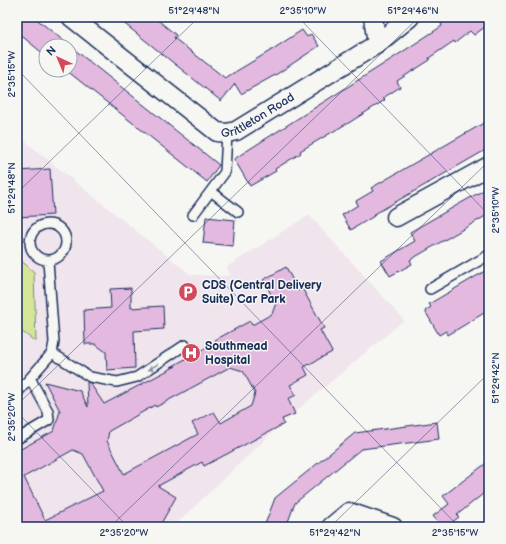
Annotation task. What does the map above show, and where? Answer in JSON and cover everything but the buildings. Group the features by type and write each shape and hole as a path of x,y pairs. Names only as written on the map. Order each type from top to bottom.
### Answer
{"street":[{"name":"Grittleton Road","path":"71,17 218,132 227,133 236,131 377,44 410,17"},
{"path":"373,17 377,44"},
{"path":"396,217 489,166"},
{"path":"331,527 349,512 392,527"}],"lane":[{"path":"193,216 212,192 225,172 227,133"},
{"path":"212,192 238,212"},
{"path":"45,224 56,226 61,230 65,236 66,242 64,252 57,258 48,261 39,259 34,255 29,243 34,230 45,224"},
{"path":"430,289 489,255"},
{"path":"17,393 52,353 54,342 48,261"},
{"path":"52,353 90,377 117,382 138,377 185,345"},
{"path":"17,439 49,420 48,411 30,378"}],"shaded area":[{"name":"Southmead Hospital","path":"17,135 191,275 231,276 227,267 309,215 404,320 282,423 173,527 17,527"}],"green space":[{"path":"17,257 34,272 36,342 17,328"}],"place":[{"name":"CDS (Central Delivery Suite) Car Park","path":"188,292"},
{"name":"Southmead Hospital","path":"191,353"}]}
